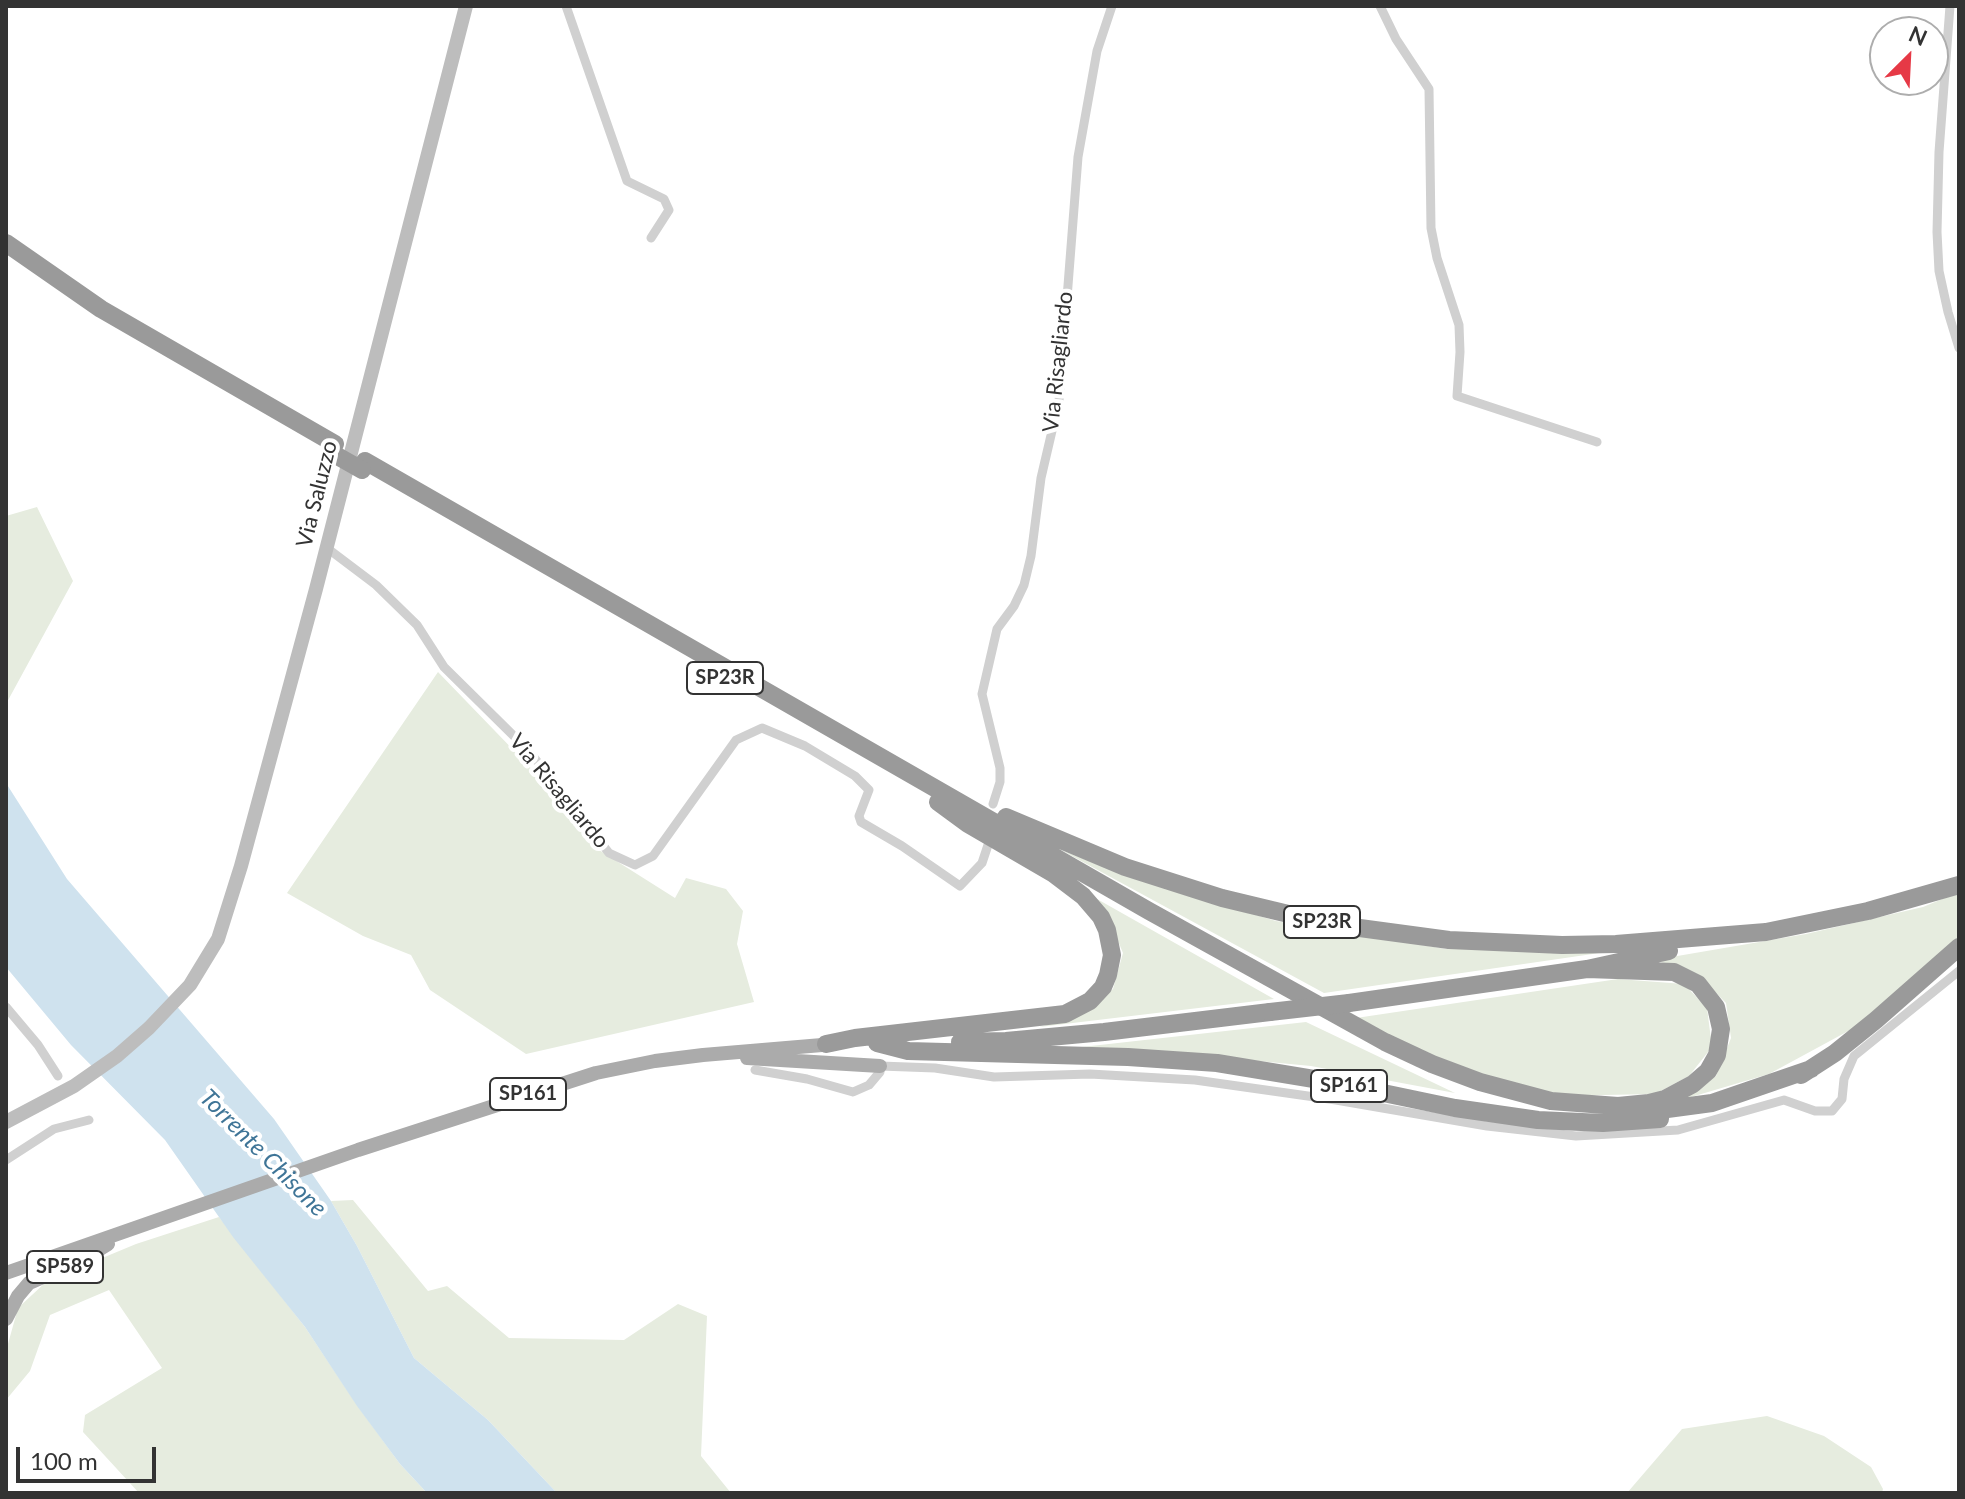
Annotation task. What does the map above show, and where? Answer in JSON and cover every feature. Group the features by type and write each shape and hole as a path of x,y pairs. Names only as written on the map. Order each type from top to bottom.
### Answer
{"highway":[{"name":"SP23R","path":"6,243 101,309 333,449"},
{"name":"SP23R","path":"6,254 96,317 909,777 1285,997 1403,1059 1479,1089 1564,1110 1643,1113 1712,1103 1811,1069 1876,1020 1959,947"},
{"name":"SP23R","path":"909,777 1125,867 1211,895 1330,924 1449,940 1562,945 1632,943 1766,932 1868,911 1959,885"},
{"name":"SP23R","path":"909,777 1385,1042 1456,1074 1551,1101 1631,1106 1681,1092 1708,1071 1717,1055 1721,1029 1716,1007 1698,984 1674,972 1587,969"},
{"name":"SP161","path":"826,1044 1065,1014 1090,1001 1103,987 1108,975 1112,955 1107,930 1101,917 1083,896 1054,874 968,824 909,777"},
{"name":"SP161","path":"877,1043 1006,1041 1349,1003 1587,969 1766,932"},
{"name":"SP161","path":"877,1043 908,1051 1128,1057 1217,1063 1326,1081 1455,1108 1538,1120 1579,1122 1635,1122 1680,1116 1787,1084 1811,1069"}],"main road":[{"name":"Via Saluzzo","path":"6,1122 74,1086 117,1056 190,985 211,954 226,917 327,548 466,6"},
{"name":"SP161","path":"6,1273 358,1150 596,1073 703,1055 826,1044 877,1043"},
{"path":"703,1055 880,1066"},
{"name":"SP589","path":"6,1319 29,1283 82,1260 138,1227"}],"street":[{"path":"566,6 627,181 664,199 669,210 651,238"},
{"name":"Via Risagliardo","path":"993,804 1000,782 1000,768 982,694 997,629 1014,606 1024,585 1031,556 1041,478 1059,401 1078,157 1097,51 1112,6"},
{"path":"1380,6 1396,39 1429,89 1431,228 1437,258 1459,325 1457,396 1597,442"},
{"path":"1950,6 1939,152 1937,232 1939,271 1959,348"},
{"name":"Via Risagliardo","path":"327,548 376,585 417,625 444,667 529,751 566,794 609,853 635,865 653,856 736,740 762,728 805,746 855,776 869,790 859,816 861,822 960,886 982,863 988,845"},
{"path":"755,1070 807,1079 853,1092 869,1085 880,1072 880,1066 935,1068 994,1077 1090,1074 1195,1080 1487,1126 1576,1136 1678,1130 1784,1100 1815,1111 1832,1111 1842,1099 1844,1079 1854,1056 1959,971"},
{"path":"6,1007 38,1045 58,1076"},
{"path":"6,1160 54,1129 89,1120"}],"shaded area":[{"path":"37,507 73,581 6,704 6,516"},
{"path":"438,672 552,790 599,850 675,898 686,878 726,889 743,911 737,944 754,1002 526,1054 430,990 411,955 363,936 287,893"},
{"path":"1059,849 1126,876 1276,921 1446,949 1627,949 1324,993"},
{"path":"1959,892 1959,940 1852,1029 1769,1074 1681,1100 1716,1076 1731,1038 1726,1003 1697,974 1654,960 1806,934 1923,907"},
{"path":"1090,895 1274,999 1039,1027 1077,1017 1113,989 1123,953 1110,922"},
{"path":"1618,979 1684,984 1707,1008 1712,1047 1689,1076 1655,1094 1553,1096 1449,1065 1356,1018"},
{"path":"1306,1022 1455,1093 1311,1066 1073,1048"},
{"path":"353,1200 428,1291 447,1286 509,1338 624,1340 678,1304 707,1316 701,1456 731,1493 557,1493 488,1420 414,1358 331,1201"},
{"path":"219,1217 305,1327 400,1464 427,1493 139,1493 83,1432 85,1415 162,1368 109,1290 50,1315 30,1371 6,1400 6,1351 18,1308 47,1281 136,1244"},
{"path":"1767,1416 1824,1436 1871,1467 1883,1489 1882,1493 1627,1493 1682,1429"}],"water":[{"name":"Torrente Chisone","path":"6,783 67,879 274,1119 331,1201 414,1358 488,1420 557,1493 427,1493 400,1464 305,1327 233,1237 165,1140 71,1045 6,967"}]}
